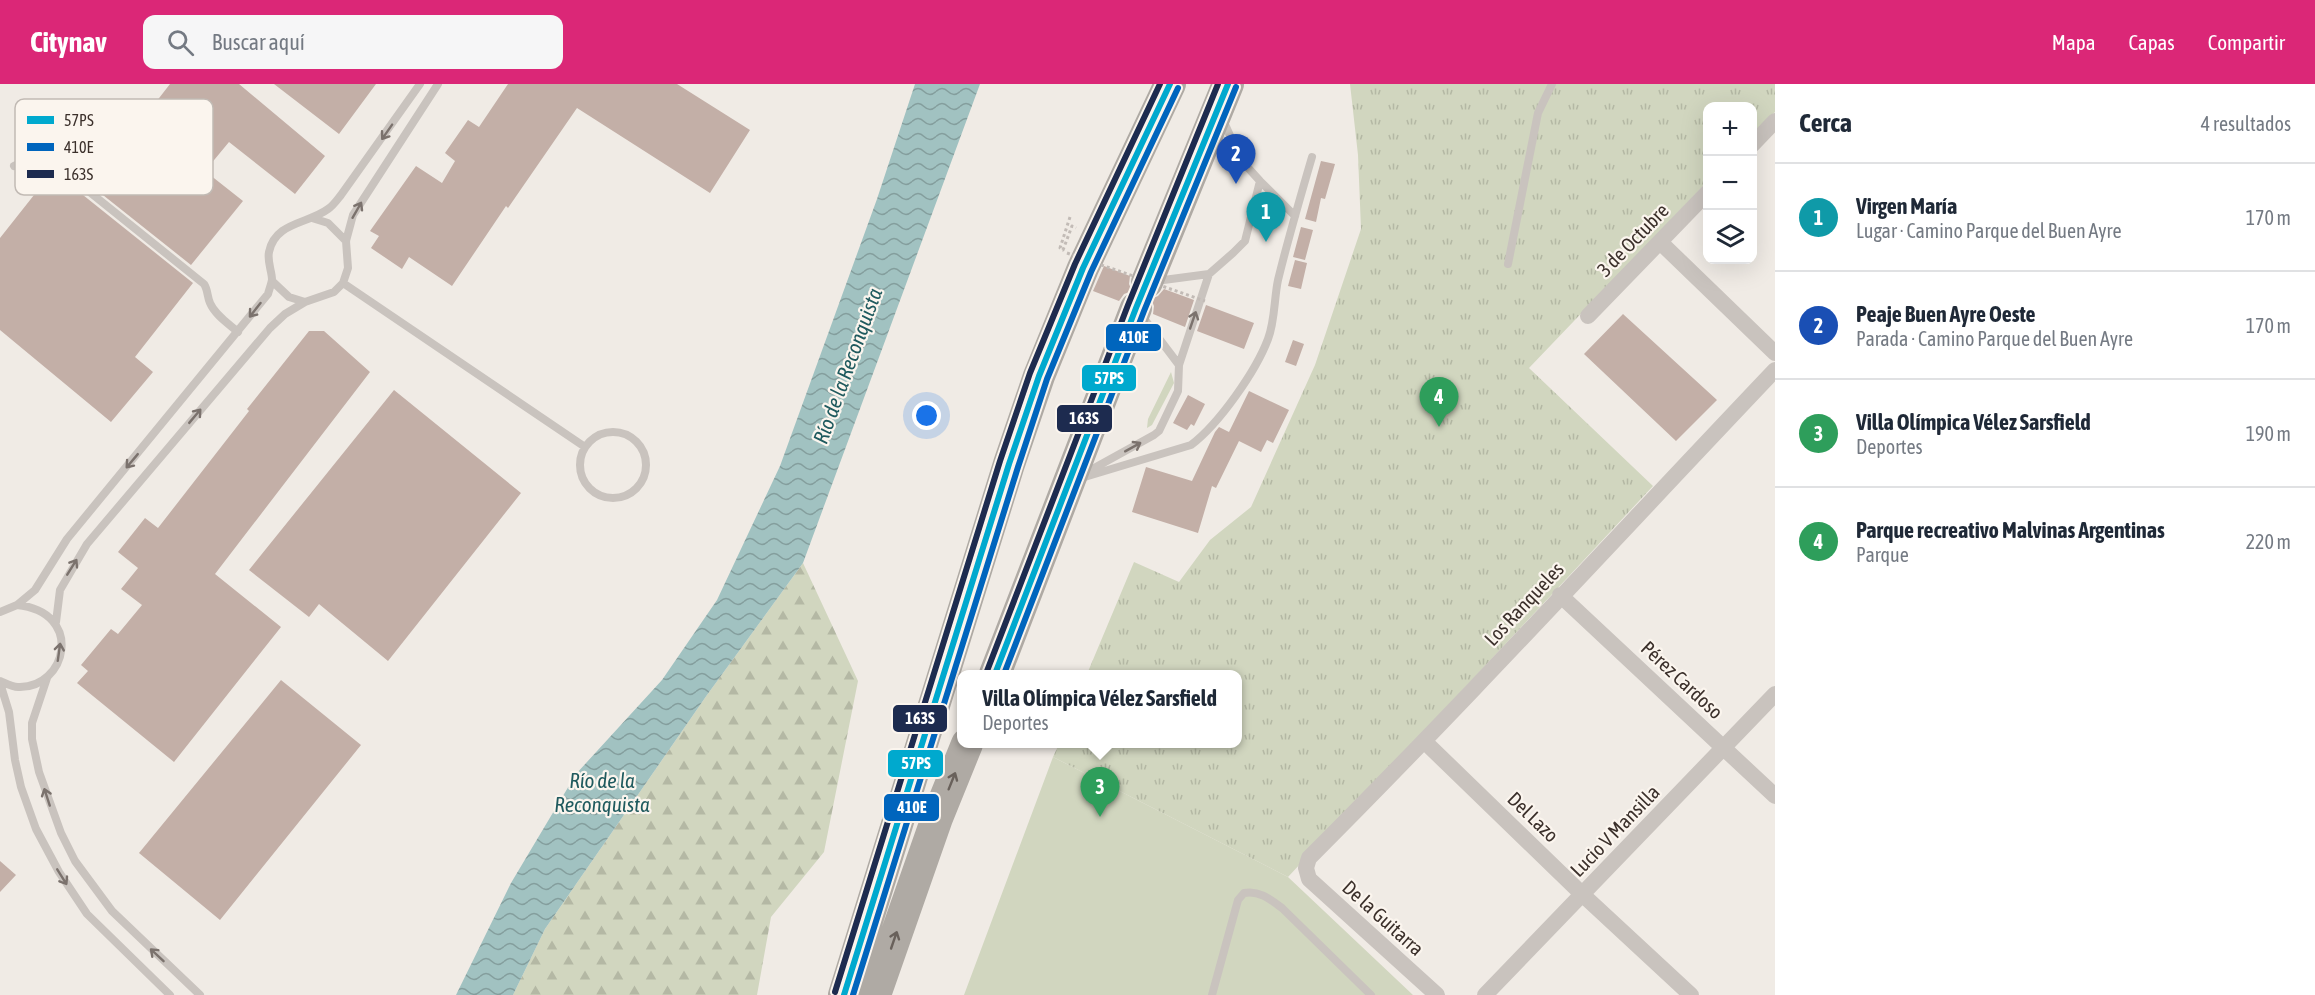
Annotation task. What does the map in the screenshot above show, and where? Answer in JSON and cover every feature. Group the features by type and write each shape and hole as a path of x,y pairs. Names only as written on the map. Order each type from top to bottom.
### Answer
{"highway":[{"path":"844,995 1009,464 1039,376 1083,268 1170,84"},
{"path":"997,670 1141,295 1223,96"},
{"path":"875,995 937,818 965,748"}],"street":[{"path":"1757,140 1775,121"},
{"name":"3 de Octubre","path":"1588,316 1703,196"},
{"path":"1660,242 1775,353"},
{"name":"Los Ranqueles","path":"1306,868 1309,858 1425,742 1560,595 1775,370"},
{"name":"Pérez Cardoso","path":"1560,595 1775,796"},
{"name":"Lucio V Mansilla","path":"1485,995 1775,694"},
{"name":"Del Lazo","path":"1425,742 1583,895 1691,995"},
{"name":"De la Guitarra","path":"1306,868 1309,879 1317,887 1437,995"}],"lane":[{"path":"305,302 289,297 272,281 268,264 269,251 274,240 284,229 295,222 312,218 328,209 341,195 420,84"},
{"path":"200,995 112,911 75,861 61,833 39,772 32,739 32,723 47,678 58,662 61,648 60,633 56,622 60,590 87,544 270,328 285,314 305,302 334,292 343,283 348,268 346,241 353,215 438,84"},
{"path":"1509,264 1538,114 1552,84"},
{"path":"1223,96 1241,160 1295,216"},
{"path":"1070,482 1191,445 1203,436 1244,383 1270,336 1277,282 1312,157"},
{"path":"1179,365 1141,295 1209,274 1245,242 1260,181"},
{"path":"93,195 204,284 215,312 238,332"},
{"path":"312,218 328,224 346,241"},
{"path":"1070,482 1159,431 1178,391 1181,353 1209,274"},
{"path":"0,612 17,605 35,590 67,539 238,332 267,294 272,281"},
{"path":"343,283 585,447"},
{"path":"622,433 632,438 639,445 646,465 640,484 632,493 621,498 610,499 599,496 582,480 579,469 580,457 585,447 601,434 622,433"},
{"path":"17,605 32,606 46,613 56,622"},
{"path":"0,682 16,687 34,685 47,678"},
{"path":"0,682 9,712 21,787 36,829 59,872 87,914 170,995"},
{"path":"1212,995 1238,900 1244,893 1253,891 1268,897 1282,908 1371,995"}],"path":[{"path":"1070,217 1060,248 1063,250 1072,225 1077,228 1067,253 1205,301"}],"green space":[{"path":"1350,84 1775,84 1775,112 1757,131 1757,102 1703,102 1703,186 1529,368 1653,486 1288,877 1053,757 1057,748 1242,748 1242,670 1089,670 1134,562 1179,582 1210,540 1251,507 1315,365 1361,229 1358,155"},
{"path":"1171,372 1174,383 1152,425 1147,428 1148,419"},
{"path":"803,563 858,681 824,852 771,917 757,995 513,995 545,929 707,695"},
{"path":"1053,757 1288,877 1413,995 964,995"}],"water":[{"name":"Río de la Reconquista","path":"915,84 980,84 803,563 707,695 545,929 513,995 456,995 511,883 576,774 662,680 717,600 780,466 877,199"}],"building":[{"path":"170,84 239,84 325,156 295,194 229,142 213,161 213,99 158,99"},
{"path":"274,84 376,84 339,134"},
{"path":"508,84 677,84 750,130 710,193 577,108 452,286 409,257 402,269 371,248 379,236 370,231 416,166 442,183 455,161 445,153 468,120 479,127"},
{"path":"1321,161 1335,164 1325,199 1321,198 1316,222 1305,219"},
{"path":"213,177 243,201 191,265 103,195 213,195"},
{"path":"34,195 83,195 193,283 135,357 153,372 111,422 0,330 0,238"},
{"path":"1301,227 1313,230 1305,260 1293,257"},
{"path":"1295,260 1307,263 1301,289 1288,286"},
{"path":"1104,266 1130,276 1129,284 1132,291 1124,294 1119,301 1093,291"},
{"path":"1164,289 1194,300 1185,327 1153,314 1154,306 1151,299 1158,296"},
{"path":"1206,305 1254,323 1244,349 1197,331"},
{"path":"1623,314 1717,400 1676,441 1584,354"},
{"path":"309,331 324,331 370,372 215,574 281,627 174,762 77,683 88,671 81,665 111,629 118,634 142,605 121,589 138,568 118,552 145,518 158,528"},
{"path":"1293,340 1304,344 1296,366 1285,362"},
{"path":"394,390 521,493 388,661 319,604 309,617 249,570"},
{"path":"1249,391 1289,410 1273,443 1267,440 1261,452 1239,441 1216,488 1212,486 1198,533 1132,512 1146,467 1192,481 1215,432 1219,427 1229,432"},
{"path":"1188,395 1205,404 1194,426 1191,424 1187,430 1173,423"},
{"path":"281,680 361,745 220,920 139,853"},
{"path":"0,861 16,875 0,892"}],"transit line":[{"name":"163S","path":"835,992 1000,461 1030,373 1075,264 1160,84"},
{"name":"57PS","path":"844,995 1009,464 1039,376 1083,268 1170,84"},
{"name":"163S","path":"987,670 1128,305 1218,84"},
{"name":"57PS","path":"997,670 1136,308 1228,84"},
{"name":"410E","path":"1006,670 1144,311 1236,87"},
{"name":"410E","path":"853,995 1047,379 1091,272 1178,88"}],"place":[{"name":"Peaje Buen Ayre Oeste","path":"1236,184"},
{"name":"Virgen María","path":"1266,242"},
{"name":"Parque recreativo Malvinas Argentinas","path":"1439,427"},
{"name":"Villa Olímpica Vélez Sarsfield","path":"1100,817"}]}
